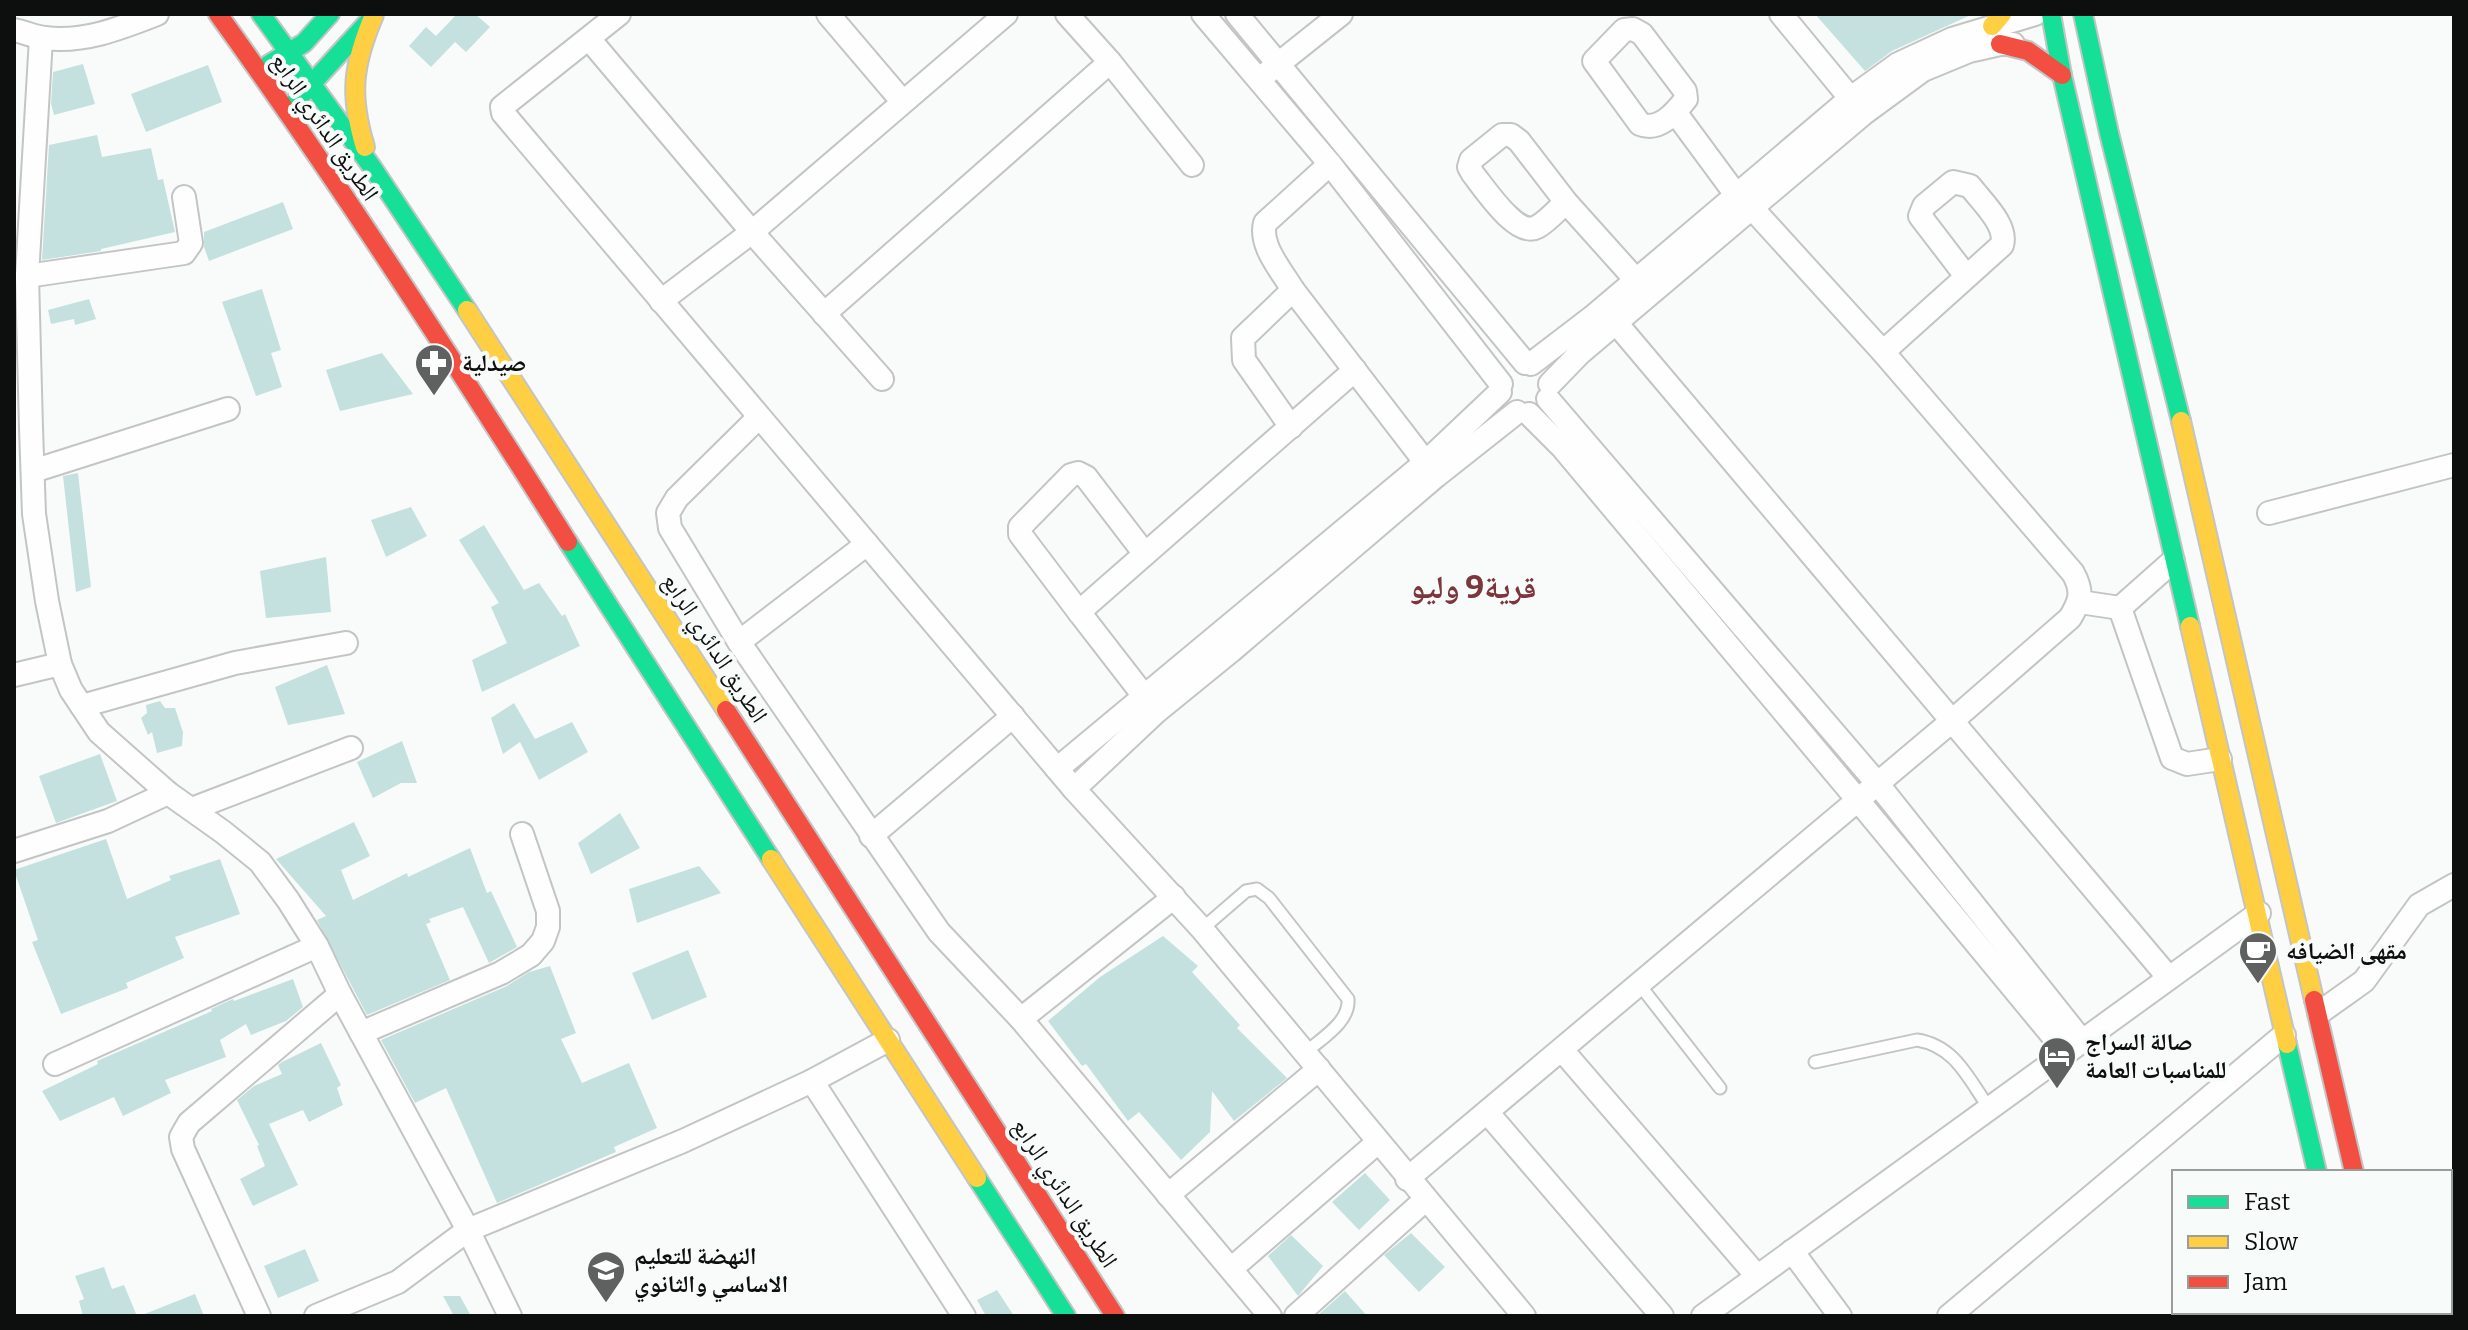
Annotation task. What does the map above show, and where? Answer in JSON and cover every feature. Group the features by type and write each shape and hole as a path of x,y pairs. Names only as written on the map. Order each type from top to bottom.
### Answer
{"main road":[{"name":"الطريق الدائري الرابع","path":"218,14 287,110 462,374 597,589 1066,1316"},
{"name":"الطريق الدائري الرابع","path":"261,14 372,167 570,466 1115,1316"},
{"path":"258,70 304,43 330,14"},
{"path":"2051,14 2062,75 2150,449 2167,535 2259,913 2317,1170"},
{"path":"2083,14 2354,1170"},
{"path":"287,110 375,15"},
{"path":"372,167 356,113 352,84 360,48 375,15"},
{"path":"1998,28 2062,75"},
{"path":"2167,535 2205,526"}],"street":[{"path":"14,30 41,38 69,40 121,29 157,14"},
{"path":"619,14 502,110 1074,789 1202,929 1524,1316"},
{"path":"828,14 902,101"},
{"path":"661,301 752,232 1006,14"},
{"path":"1067,14 1110,62 1192,165"},
{"path":"1203,14 1330,164 1500,388 1506,404 1523,413 1562,447 1857,799 2074,1047"},
{"path":"1237,14 1528,364 1540,368 1549,392 1877,783 2074,1047"},
{"path":"1260,79 1341,14"},
{"path":"1781,14 1857,106"},
{"path":"1431,469 1523,413 1541,409 1549,392 1580,353 1617,324 1745,202 1857,106 1898,64 1922,52 2035,14"},
{"path":"1998,28 2056,44 2089,46"},
{"path":"1633,29 1642,34 1685,91 1686,99 1675,112 1658,125 1648,128 1640,124 1596,66 1596,57 1624,30 1633,29"},
{"path":"41,38 22,389 42,572 60,664 71,690 99,732 168,793 260,862 288,900 317,946 468,1230 510,1316"},
{"path":"590,40 752,232 882,379"},
{"path":"824,314 1110,62"},
{"path":"1407,1179 1952,721 2070,618 2080,602 2080,587 2073,573 1883,352 1745,202 1675,112"},
{"path":"1566,202 1536,228 1525,229 1515,224 1473,174 1469,167 1471,160 1502,135 1511,135 1636,280"},
{"path":"1330,164 1265,223 1266,245 1293,290 1431,469"},
{"path":"27,276 184,253 191,243 184,197"},
{"path":"1057,769 1231,651 1431,469 1500,388 1507,372 1528,364 1636,280 1745,202"},
{"path":"1883,352 1966,276"},
{"path":"1291,427 1244,360 1243,338 1293,290"},
{"path":"1617,324 2169,978"},
{"path":"1079,612 1355,370"},
{"path":"33,471 228,409"},
{"path":"759,417 677,498 668,513 670,528 739,642 939,932 1021,1019 1270,1316"},
{"path":"2269,513 2454,465"},
{"path":"1145,554 1086,477 1078,473 1071,475 1020,527 1020,534 1150,704"},
{"path":"739,642 867,544"},
{"path":"2120,608 2173,561"},
{"path":"2080,602 2120,608"},
{"path":"2120,608 2172,758 2187,764 2220,759"},
{"path":"82,706 235,663 346,643"},
{"path":"14,675 60,664"},
{"path":"1074,789 1150,704"},
{"path":"871,836 1013,716"},
{"path":"192,809 351,748"},
{"path":"14,851 108,821 168,793"},
{"path":"361,1033 501,973 531,955 543,941 548,927 548,911 522,834"},
{"path":"2319,1013 2364,981 2419,905 2454,885"},
{"path":"1021,1019 1174,897"},
{"path":"1703,1316 2259,913"},
{"path":"55,1064 317,946"},
{"path":"259,1316 183,1149 181,1137 189,1123 340,994"},
{"path":"1949,1316 2284,1035"},
{"path":"316,1316 398,1282 468,1230 683,1141 812,1081 888,1040"},
{"path":"1562,1050 1757,1276"},
{"path":"1168,1195 1313,1060"},
{"path":"812,1081 964,1316"},
{"path":"1487,1112 1662,1316"},
{"path":"1231,1269 1378,1142"},
{"path":"1296,1316 1425,1200"},
{"path":"1792,1251 1840,1316"}],"lane":[{"path":"1202,929 1246,891 1257,889 1269,898 1348,999 1344,1018 1313,1060"},
{"path":"1639,984 1720,1088"},
{"path":"1815,1062 1917,1040 1934,1043 1949,1052 1989,1108"}],"building":[{"path":"457,14 475,14 490,27 466,52 455,42 431,67 409,46 426,27 436,36"},
{"path":"1815,14 1973,14 1892,51 1865,71"},
{"path":"83,64 95,104 54,115 51,104 53,72"},
{"path":"208,65 222,102 146,132 131,94"},
{"path":"97,135 102,157 151,148 158,180 163,179 175,232 101,251 42,260 49,145"},
{"path":"283,202 293,229 209,261 204,247 204,232"},
{"path":"262,289 281,350 271,353 282,387 256,396 222,302"},
{"path":"89,299 96,319 75,325 74,319 51,324 48,310"},
{"path":"382,353 413,394 340,411 326,370"},
{"path":"78,473 91,587 76,592 63,476"},
{"path":"411,507 427,536 386,557 371,520"},
{"path":"484,525 524,590 539,583 562,616 565,614 580,646 482,692 472,660 507,643 491,607 499,603 459,540"},
{"path":"326,557 331,612 266,618 260,571"},
{"path":"327,665 345,714 288,725 275,687"},
{"path":"160,701 165,708 175,708 183,732 182,746 157,753 152,732 148,735 141,718 147,713 146,705"},
{"path":"514,703 535,739 572,722 588,752 539,780 520,742 503,754 491,718"},
{"path":"402,741 417,783 401,783 373,798 357,762"},
{"path":"100,754 117,801 56,823 39,776"},
{"path":"620,813 640,848 591,874 578,843"},
{"path":"354,822 370,856 341,870 353,900 407,873 408,877 470,848 487,893 491,891 517,947 489,963 463,907 429,919 431,922 426,924 450,980 367,1015 317,920 326,916 276,859"},
{"path":"106,839 127,899 171,880 169,876 220,859 240,914 175,937 184,958 126,983 128,988 61,1014 32,942 38,940 14,870"},
{"path":"699,866 721,893 637,923 629,889"},
{"path":"1163,936 1198,966 1192,972 1240,1025 1237,1028 1287,1078 1234,1121 1212,1091 1210,1132 1181,1160 1139,1112 1128,1121 1086,1064 1082,1066 1048,1021 1100,977"},
{"path":"688,950 707,997 652,1020 632,973"},
{"path":"550,966 576,1033 561,1039 582,1083 629,1063 657,1128 614,1147 616,1152 497,1203 446,1088 415,1103 381,1040 507,986 529,972"},
{"path":"293,979 303,1007 286,1021 251,1035 246,1024 220,1040 226,1057 165,1080 171,1093 123,1116 114,1097 60,1121 42,1091 98,1064 97,1061 233,999"},
{"path":"321,1043 341,1085 337,1088 343,1105 309,1122 303,1110 269,1124 298,1185 253,1206 240,1179 265,1166 259,1145 237,1100 254,1086 282,1074 278,1065 282,1062"},
{"path":"1365,1173 1390,1200 1359,1230 1332,1202"},
{"path":"1411,1233 1445,1267 1419,1292 1384,1255"},
{"path":"1291,1235 1323,1266 1298,1296 1268,1256"},
{"path":"305,1249 319,1281 278,1298 264,1266"},
{"path":"104,1267 112,1289 124,1285 137,1316 83,1316 79,1301 84,1299 75,1276"},
{"path":"997,1290 1014,1316 986,1316 977,1300"},
{"path":"1345,1291 1367,1316 1317,1316"},
{"path":"195,1294 204,1316 142,1316 142,1315"},
{"path":"443,1296 460,1296 471,1316 454,1316"}],"traffic: fast":[{"path":"261,14 372,167 467,310"},
{"path":"268,65 304,43 330,14"},
{"path":"2051,14 2062,75 2190,626"},
{"path":"2083,14 2109,133 2181,421"},
{"path":"295,102 369,21"},
{"path":"568,542 771,859"},
{"path":"2287,1044 2317,1170"},
{"path":"977,1178 1066,1316"}],"traffic: slow":[{"path":"1992,26 2002,14"},
{"path":"365,147 357,111 356,80 361,49 374,15"},
{"path":"467,310 726,710"},
{"path":"2181,421 2314,1000"},
{"path":"2190,626 2287,1044"},
{"path":"771,859 977,1178"}],"traffic: jam":[{"path":"218,14 397,275 568,542"},
{"path":"2000,44 2028,51 2062,75"},
{"path":"726,710 1115,1316"},
{"path":"2314,1000 2354,1170"}],"place":[{"name":"صيدلية","path":"434,397"},
{"name":"مقهى الضيافه","path":"2258,985"},
{"name":"صالة السراج للمناسبات العامة","path":"2057,1090"},
{"name":"النهضة للتعليم الاساسي والثانوي","path":"606,1304"}],"district":[{"name":"قرية9 وليو","path":"1473,587"}]}
